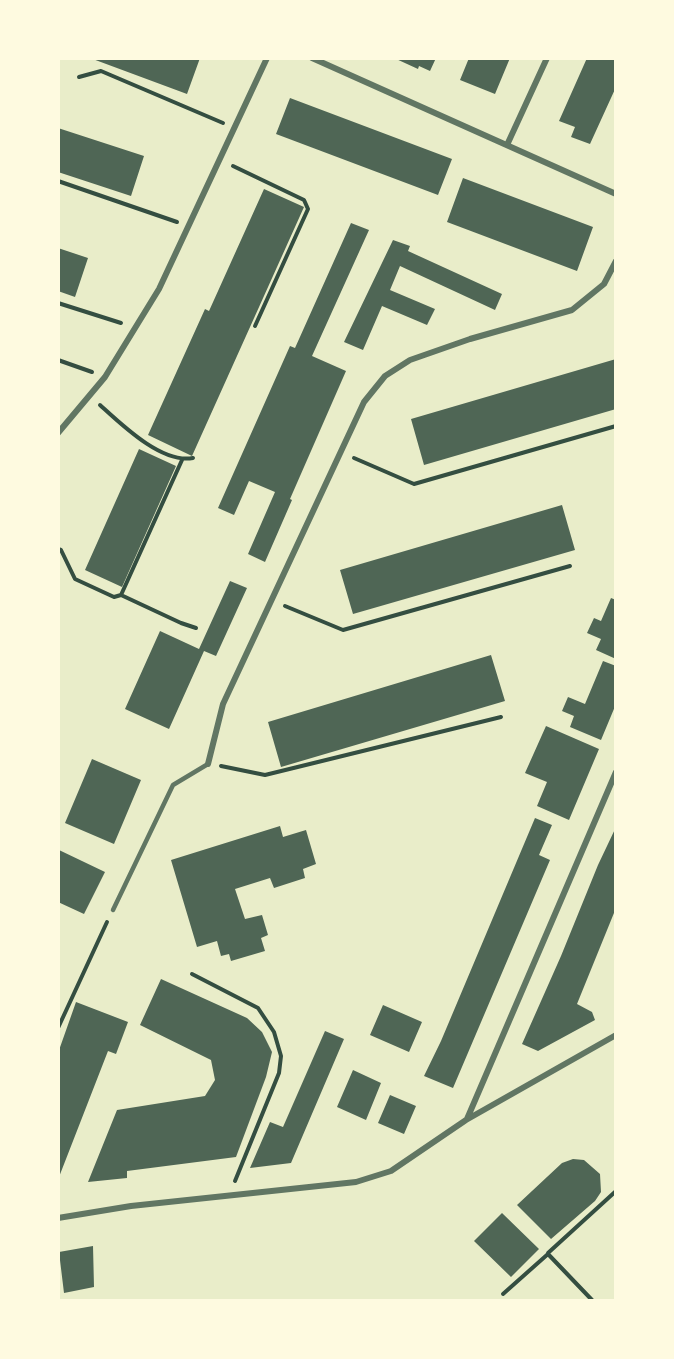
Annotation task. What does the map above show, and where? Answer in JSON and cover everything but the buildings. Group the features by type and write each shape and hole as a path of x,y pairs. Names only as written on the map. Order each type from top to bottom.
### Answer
{"street":[{"path":"58,433 105,377 159,289 267,58"},
{"path":"312,58 615,194"},
{"path":"507,145 547,58"},
{"path":"208,764 223,704 364,402 385,376 410,360 470,339 572,310 604,284 615,261"},
{"path":"466,1120 615,772"},
{"path":"58,1218 131,1206 356,1182 391,1171 466,1120 615,1035"}],"lane":[{"path":"112,910 173,785 208,764"}],"path":[{"path":"79,77 101,71 235,128"},
{"path":"220,160 304,200 308,209 255,326"},
{"path":"58,181 189,226"},
{"path":"58,303 136,328"},
{"path":"58,360 105,377"},
{"path":"90,397 146,444 182,460 193,458"},
{"path":"340,453 414,484 615,426"},
{"path":"121,595 182,460"},
{"path":"58,549 61,550 75,579 114,597 121,595 196,628"},
{"path":"271,600 343,630 570,566"},
{"path":"208,764 265,775 501,717"},
{"path":"58,1028 112,910"},
{"path":"192,974 258,1008 274,1032 281,1056 279,1073 230,1196"},
{"path":"503,1294 615,1191"},
{"path":"548,1254 592,1300"}]}
